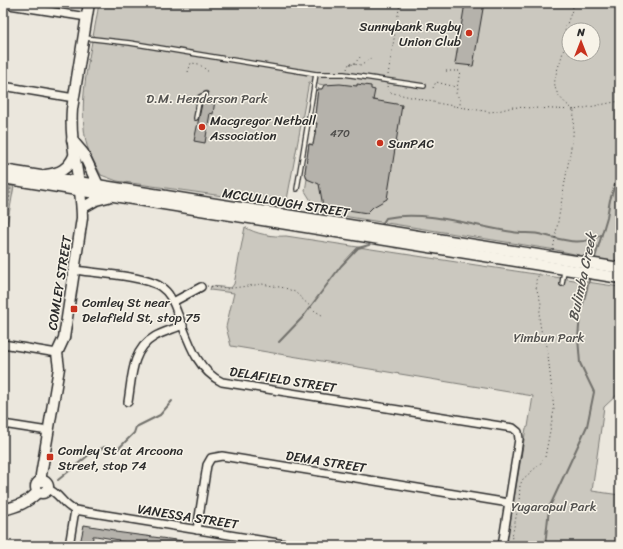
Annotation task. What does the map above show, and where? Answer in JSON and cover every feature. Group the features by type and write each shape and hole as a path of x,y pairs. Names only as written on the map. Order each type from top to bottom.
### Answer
{"main road":[{"name":"COMLEY STREET","path":"43,491 36,484 41,481 59,368 57,353 64,338 82,208 72,140 72,116 89,3"},
{"path":"72,140 83,154 98,185"},
{"path":"39,176 64,170 70,165 74,156"},
{"name":"MCCULLOUGH STREET","path":"3,170 39,176 110,196 292,221 379,229 616,267"},
{"name":"MCCULLOUGH STREET","path":"3,178 79,187 98,185 292,221 373,239 615,278"},
{"path":"82,208 96,200 110,196"},
{"path":"3,510 24,503 43,491"}],"street":[{"path":"3,4 87,18"},
{"path":"3,86 74,98"},
{"name":"DELAFIELD STREET","path":"74,270 147,281 160,286 170,294 198,362 212,377 222,382 513,428 518,432 519,439 509,503"},
{"path":"173,302 201,287"},
{"path":"128,402 134,362 138,352 154,337 183,325"},
{"path":"3,344 57,353"},
{"path":"3,424 48,431"},
{"name":"DEMA STREET","path":"197,530 207,465 212,458 222,456 509,503"},
{"path":"43,491 57,494 68,506 75,510 69,546"},
{"path":"502,546 509,503"},
{"name":"VANESSA STREET","path":"75,510 297,546"}],"lane":[{"path":"83,37 130,43 316,74 344,74 424,86"},
{"path":"297,189 316,74"},
{"path":"196,118 200,97 206,94"},
{"path":"562,284 566,259"}],"path":[{"path":"400,3 387,80 388,90 393,93 460,108 490,112 498,112 513,107 574,110 620,101"},
{"path":"574,3 566,29 564,48 558,64 554,84 561,100 574,110"},
{"path":"349,64 355,63 361,56"},
{"path":"349,64 362,66 371,58"},
{"path":"188,72 191,62 199,64 210,73"},
{"path":"344,74 349,64"},
{"path":"446,71 460,71 456,94 460,99 460,108"},
{"path":"433,88 436,82 456,87"},
{"path":"554,248 574,136 574,110"},
{"path":"3,241 12,184"},
{"path":"510,546 519,503 520,485 523,479 540,464 545,457 548,448 554,410 547,346 541,330 539,317 541,303 536,287 538,276 548,267"},
{"path":"201,287 208,286 226,289 262,284 285,288 295,292 315,311 322,315"}],"green space":[{"name":"D.M. Henderson Park","path":"99,3 620,3 620,264 556,250 318,212 305,191 307,179 305,172 309,144 313,144 317,124 314,123 318,89 322,89 324,85 309,82 286,205 117,181 101,175 87,146 84,125 84,90"},
{"path":"10,186 14,186 3,242 3,231"},
{"name":"Yimbun Park","path":"245,227 254,232 276,236 286,236 620,287 620,392 604,407 592,491 620,495 620,546 506,546 526,428 528,427 533,396 231,346 226,327 234,293 210,290 211,286 231,288 234,284"}],"building":[{"name":"Sunnybank Rugby Union Club","path":"465,3 484,3 473,66 455,64"},
{"path":"340,84 371,86 371,89 375,90 373,100 402,105 387,199 373,207 367,213 323,206 319,184 307,179 305,172 309,144 313,145 317,123 314,123 318,89 322,89 324,85"},
{"name":"Macgregor Netball Association","path":"203,99 215,100 213,114 210,113 205,143 194,141"},
{"path":"84,525 115,530 115,532 199,543 199,546 138,546 118,541 119,540 96,536 93,536 92,546 80,544"}],"waterway":[{"name":"Bulimba Creek","path":"594,261 620,169"},
{"path":"381,226 386,218 417,216 433,217 516,233 539,234 579,242 594,239 601,235"},
{"path":"279,342 302,318 341,266 358,248 369,245 372,240"},
{"name":"Bulimba Creek","path":"545,546 549,508 587,426 594,392 580,363 578,338 580,315 590,277"},
{"path":"97,451 104,447 118,449 134,433 136,427 160,415 172,401"},
{"path":"58,480 90,454"}],"place":[{"name":"Sunnybank Rugby Union Club","path":"469,33"},
{"name":"Macgregor Netball Association","path":"202,127"},
{"name":"SunPAC","path":"380,143"},
{"name":"Comley St near Delafield St, stop 75","path":"74,309"},
{"name":"Comley St at Arcoona Street, stop 74","path":"50,457"}],"park label":[{"name":"Yugarapul Park","path":"554,506"}]}
